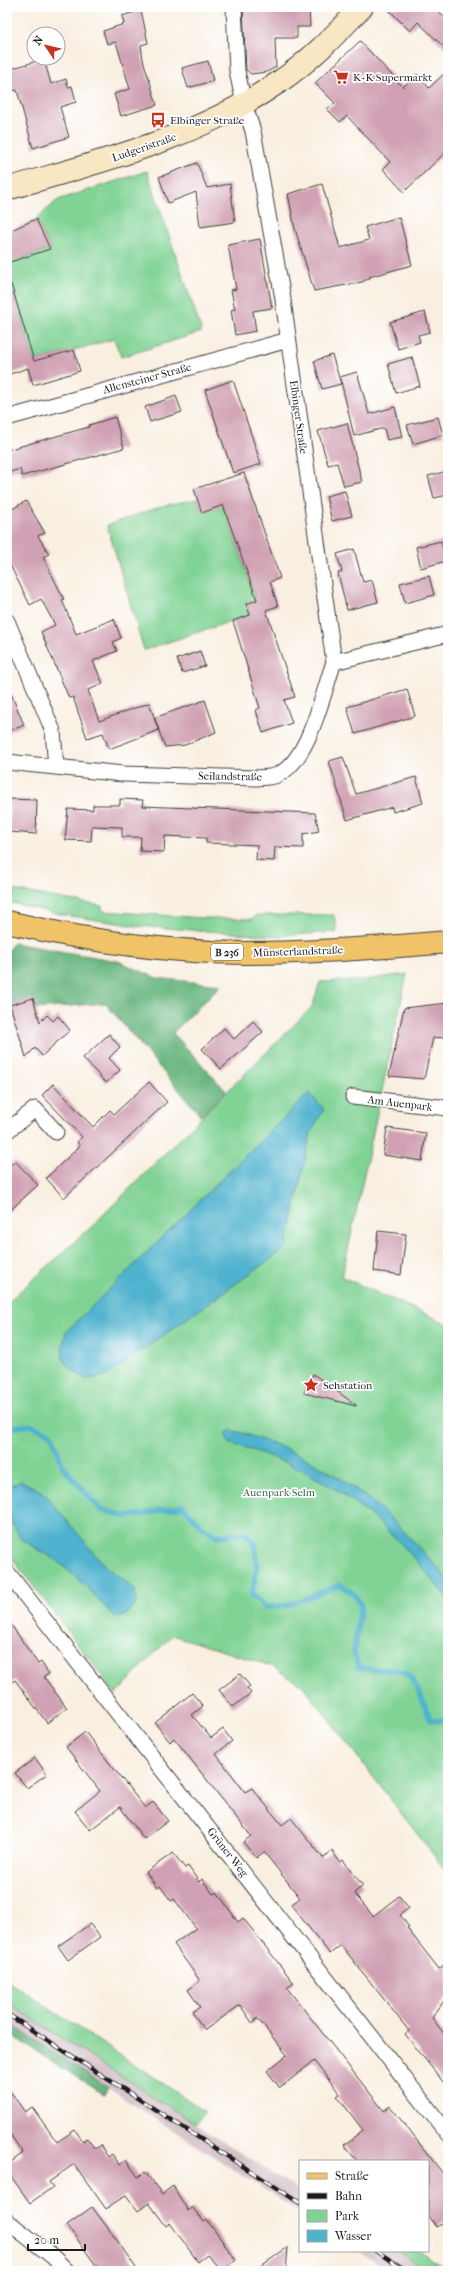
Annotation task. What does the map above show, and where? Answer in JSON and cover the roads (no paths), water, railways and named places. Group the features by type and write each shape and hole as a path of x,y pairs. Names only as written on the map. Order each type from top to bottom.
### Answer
{"main road":[{"name":"Münsterlandstraße","path":"7,922 65,935 156,947 243,953 309,952 448,942"}],"street":[{"name":"Elbinger Straße","path":"234,7 237,71 244,104 253,131 282,293 334,662"},
{"name":"Ludgeristraße","path":"7,189 168,140 244,104 280,81 318,51 362,7"},
{"name":"Allensteiner Straße","path":"7,418 288,340"},
{"path":"7,621 53,731 56,767"},
{"path":"334,662 448,634"},
{"name":"Seilandstraße","path":"7,762 123,774 256,778 277,776 291,765 306,744 334,662"},
{"name":"Am Auenpark","path":"352,1097 448,1108"},
{"path":"7,1131 35,1109 56,1132"},
{"name":"Grüner Weg","path":"7,1572 448,2134"},
{"path":"7,2221 52,2256 67,2271"}],"water":[{"path":"309,1093 324,1109 311,1132 286,1248 106,1376 86,1379 72,1370 64,1360 63,1355 66,1332"},
{"path":"231,1430 259,1438 311,1461 335,1475 380,1508 446,1578 449,1584 448,1600 402,1545 353,1501 326,1483 296,1468 264,1454 229,1443 225,1434"},
{"path":"21,1481 43,1492 105,1566 135,1589 136,1603 125,1616 114,1617 86,1586 57,1561 21,1539 8,1516 7,1487"}],"waterway":[{"path":"7,1428 30,1425 52,1434 63,1467 100,1509 127,1517 183,1506 202,1527 216,1536 245,1533 255,1543 257,1569 252,1595 265,1607 286,1606 340,1585 353,1593 361,1605 354,1652 358,1667 367,1669 395,1670 409,1676 418,1689 431,1720 448,1721"}],"railway":[{"path":"7,2014 299,2202"},
{"path":"378,2252 407,2271"}],"place":[{"name":"K+K Supermarkt","path":"341,77"},
{"name":"Elbinger Straße","path":"158,120"},
{"name":"Sehstation","path":"311,1385"}],"park label":[{"name":"Auenpark Selm","path":"279,1492"}]}
